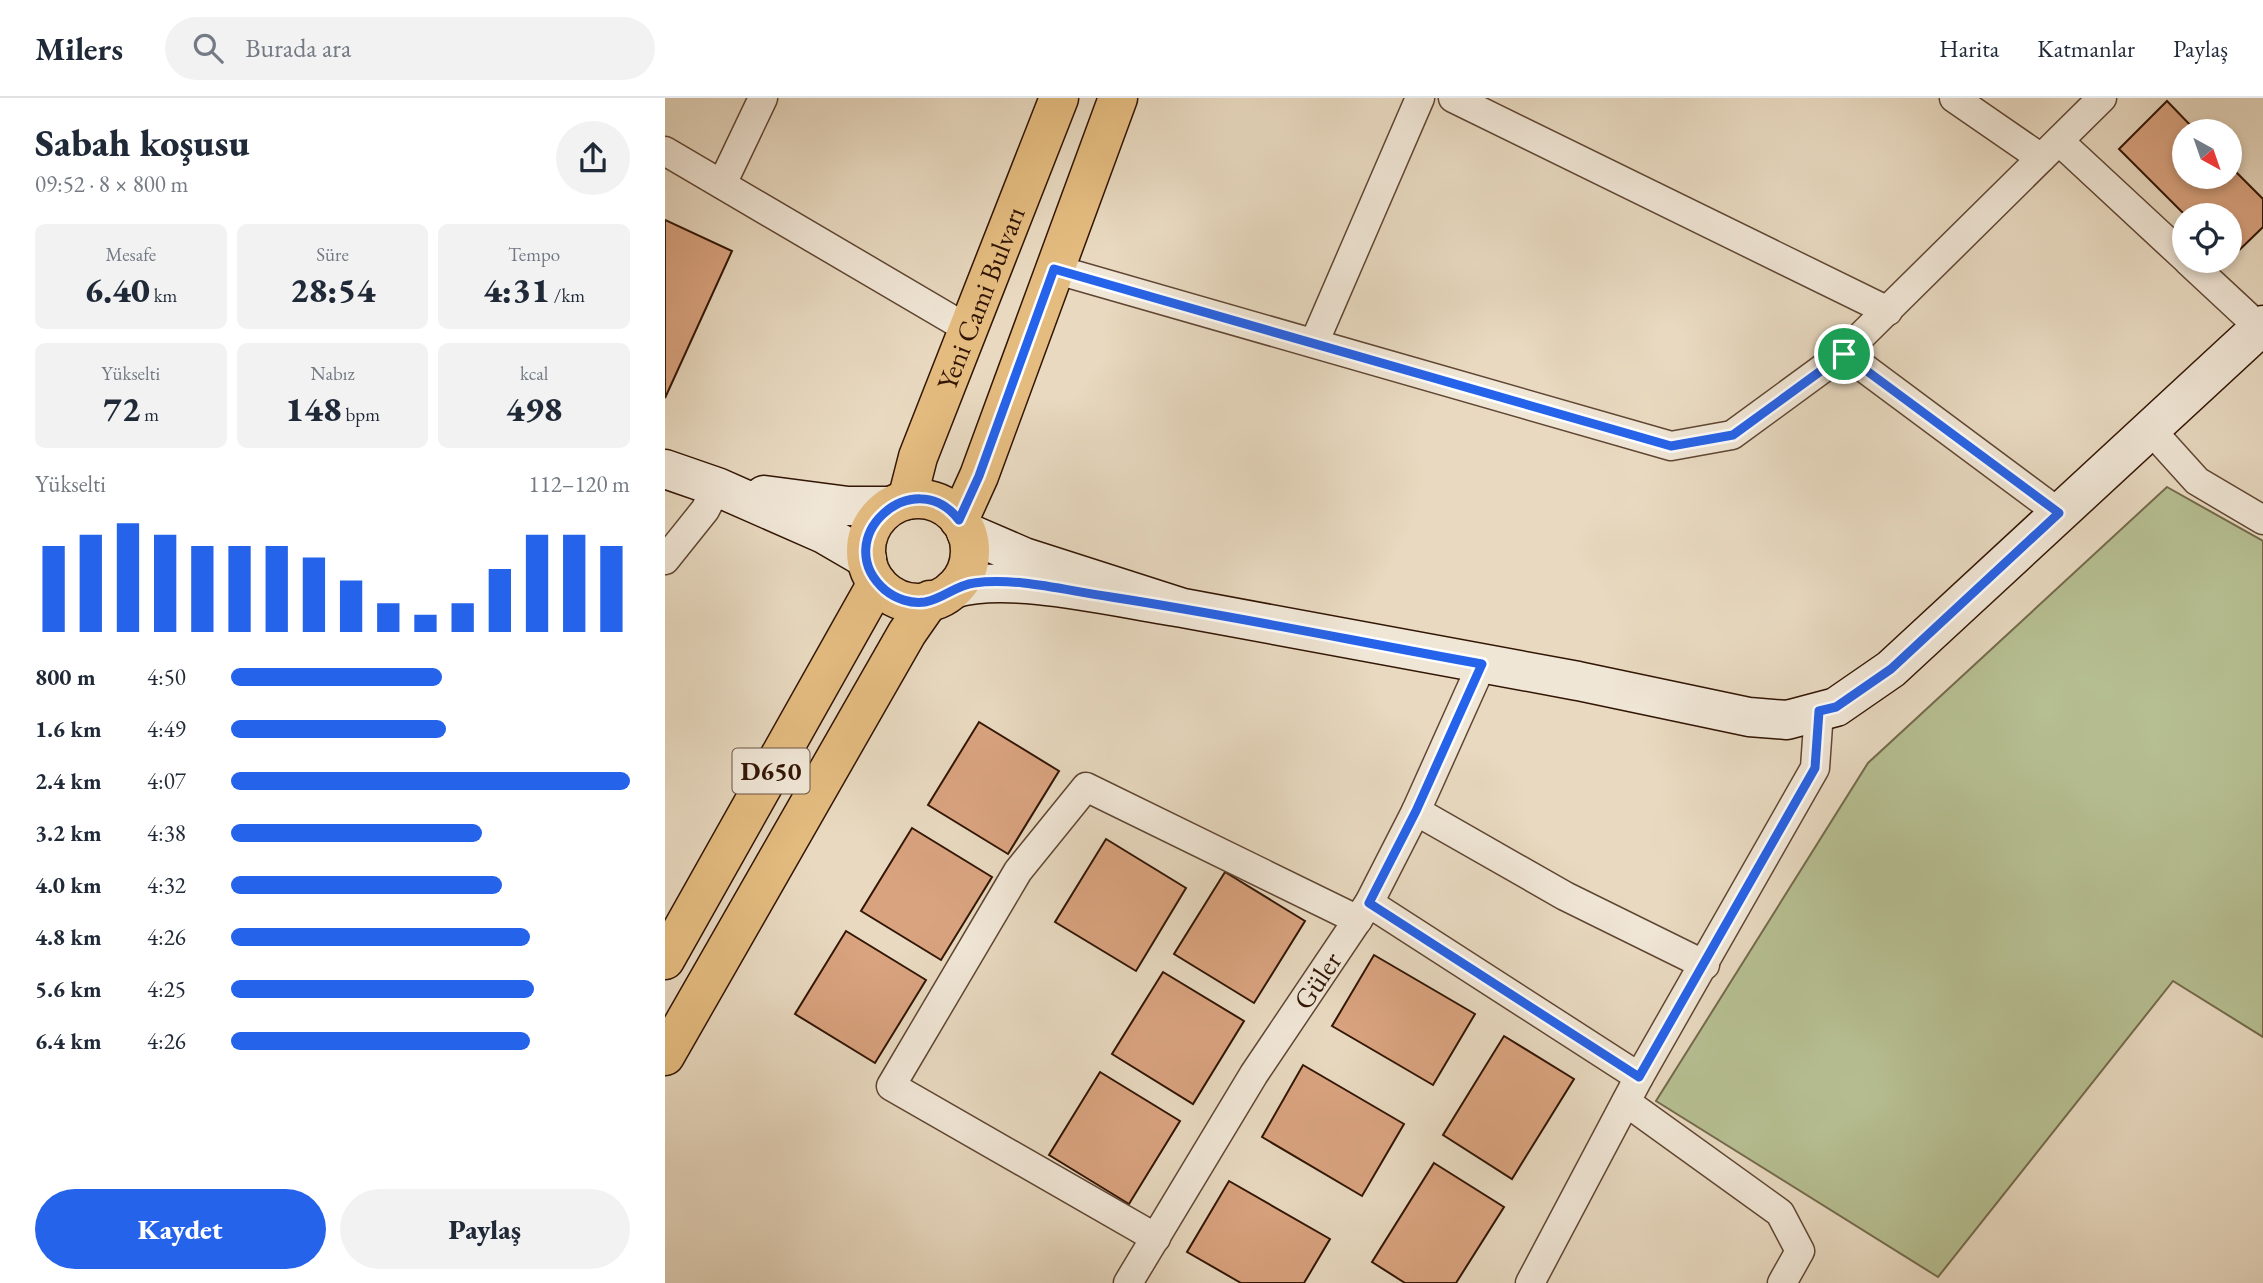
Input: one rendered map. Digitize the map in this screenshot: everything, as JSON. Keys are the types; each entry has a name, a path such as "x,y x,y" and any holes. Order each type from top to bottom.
{"main road":[{"name":"Yeni Cami Bulvarı","path":"899,503 1059,98"},
{"name":"Yeni Cami Bulvarı","path":"963,526 1118,98"},
{"path":"665,1056 907,632 941,595 963,576 969,560 963,526 942,504 925,499 899,503 878,518 869,533 872,571 891,595 906,601 941,595"},
{"name":"D650","path":"665,960 872,571"}],"street":[{"path":"722,184 763,98"},
{"path":"1314,343 1420,98"},
{"path":"1453,98 1888,311"},
{"path":"1954,98 2050,150 2172,247"},
{"path":"1054,269 1671,446 1733,435 1844,354 2102,98"},
{"path":"665,151 968,329"},
{"path":"941,595 973,583 1014,583 1184,608 1749,717 1787,720 1836,707 1891,669 2262,326 2202,273"},
{"path":"1844,354 2059,513"},
{"path":"2151,429 2197,481 2263,520"},
{"path":"665,469 717,487 824,534 872,571"},
{"path":"717,487 848,506 899,503"},
{"path":"665,560 705,510 717,487"},
{"path":"963,526 1024,556 1184,608"},
{"name":"Güler","path":"1128,1283 1254,1074 1364,911 1416,811 1482,664"},
{"path":"1530,1283 1639,1077 1815,768 1819,711"},
{"path":"1156,1238 891,1086 1019,870 1086,787 1364,911 1639,1077"},
{"path":"1416,811 1565,896 1705,965"},
{"path":"1626,1102 1780,1213 1800,1251 1783,1283"}],"green space":[{"path":"2167,487 2263,541 2263,1037 2173,981 1938,1277 1656,1101 1868,763"}],"building":[{"path":"2167,101 2184,119 2172,119 2172,189 2242,189 2242,178 2263,199 2263,227 2242,247 2242,203 2173,203 2119,149"},
{"path":"665,220 732,251 665,398"},
{"path":"979,722 1059,771 1008,854 928,805"},
{"path":"912,828 992,877 941,960 861,911"},
{"path":"1106,839 1186,888 1136,971 1055,922"},
{"path":"1225,872 1305,921 1254,1003 1174,954"},
{"path":"846,931 926,980 875,1063 795,1014"},
{"path":"1374,955 1475,1014 1433,1085 1332,1026"},
{"path":"1163,972 1244,1021 1193,1104 1112,1054"},
{"path":"1504,1036 1574,1079 1512,1179 1443,1135"},
{"path":"1303,1065 1404,1124 1362,1196 1262,1137"},
{"path":"1100,1072 1180,1121 1129,1204 1049,1155"},
{"path":"1434,1163 1504,1207 1456,1283 1405,1283 1372,1262"},
{"path":"1229,1181 1330,1239 1304,1283 1241,1283 1187,1252"}],"route":[{"path":"1054,269 1671,446 1733,435 1844,354 2059,513 1891,669 1836,707 1819,711 1815,768 1639,1077 1369,903 1416,811 1482,664 1184,608 1014,583 973,583 953,589 939,598 923,602 906,601 891,595 877,583 869,568 866,551 869,533 878,518 891,506 907,500 925,499 942,504 959,520 979,476 1054,269"}]}
